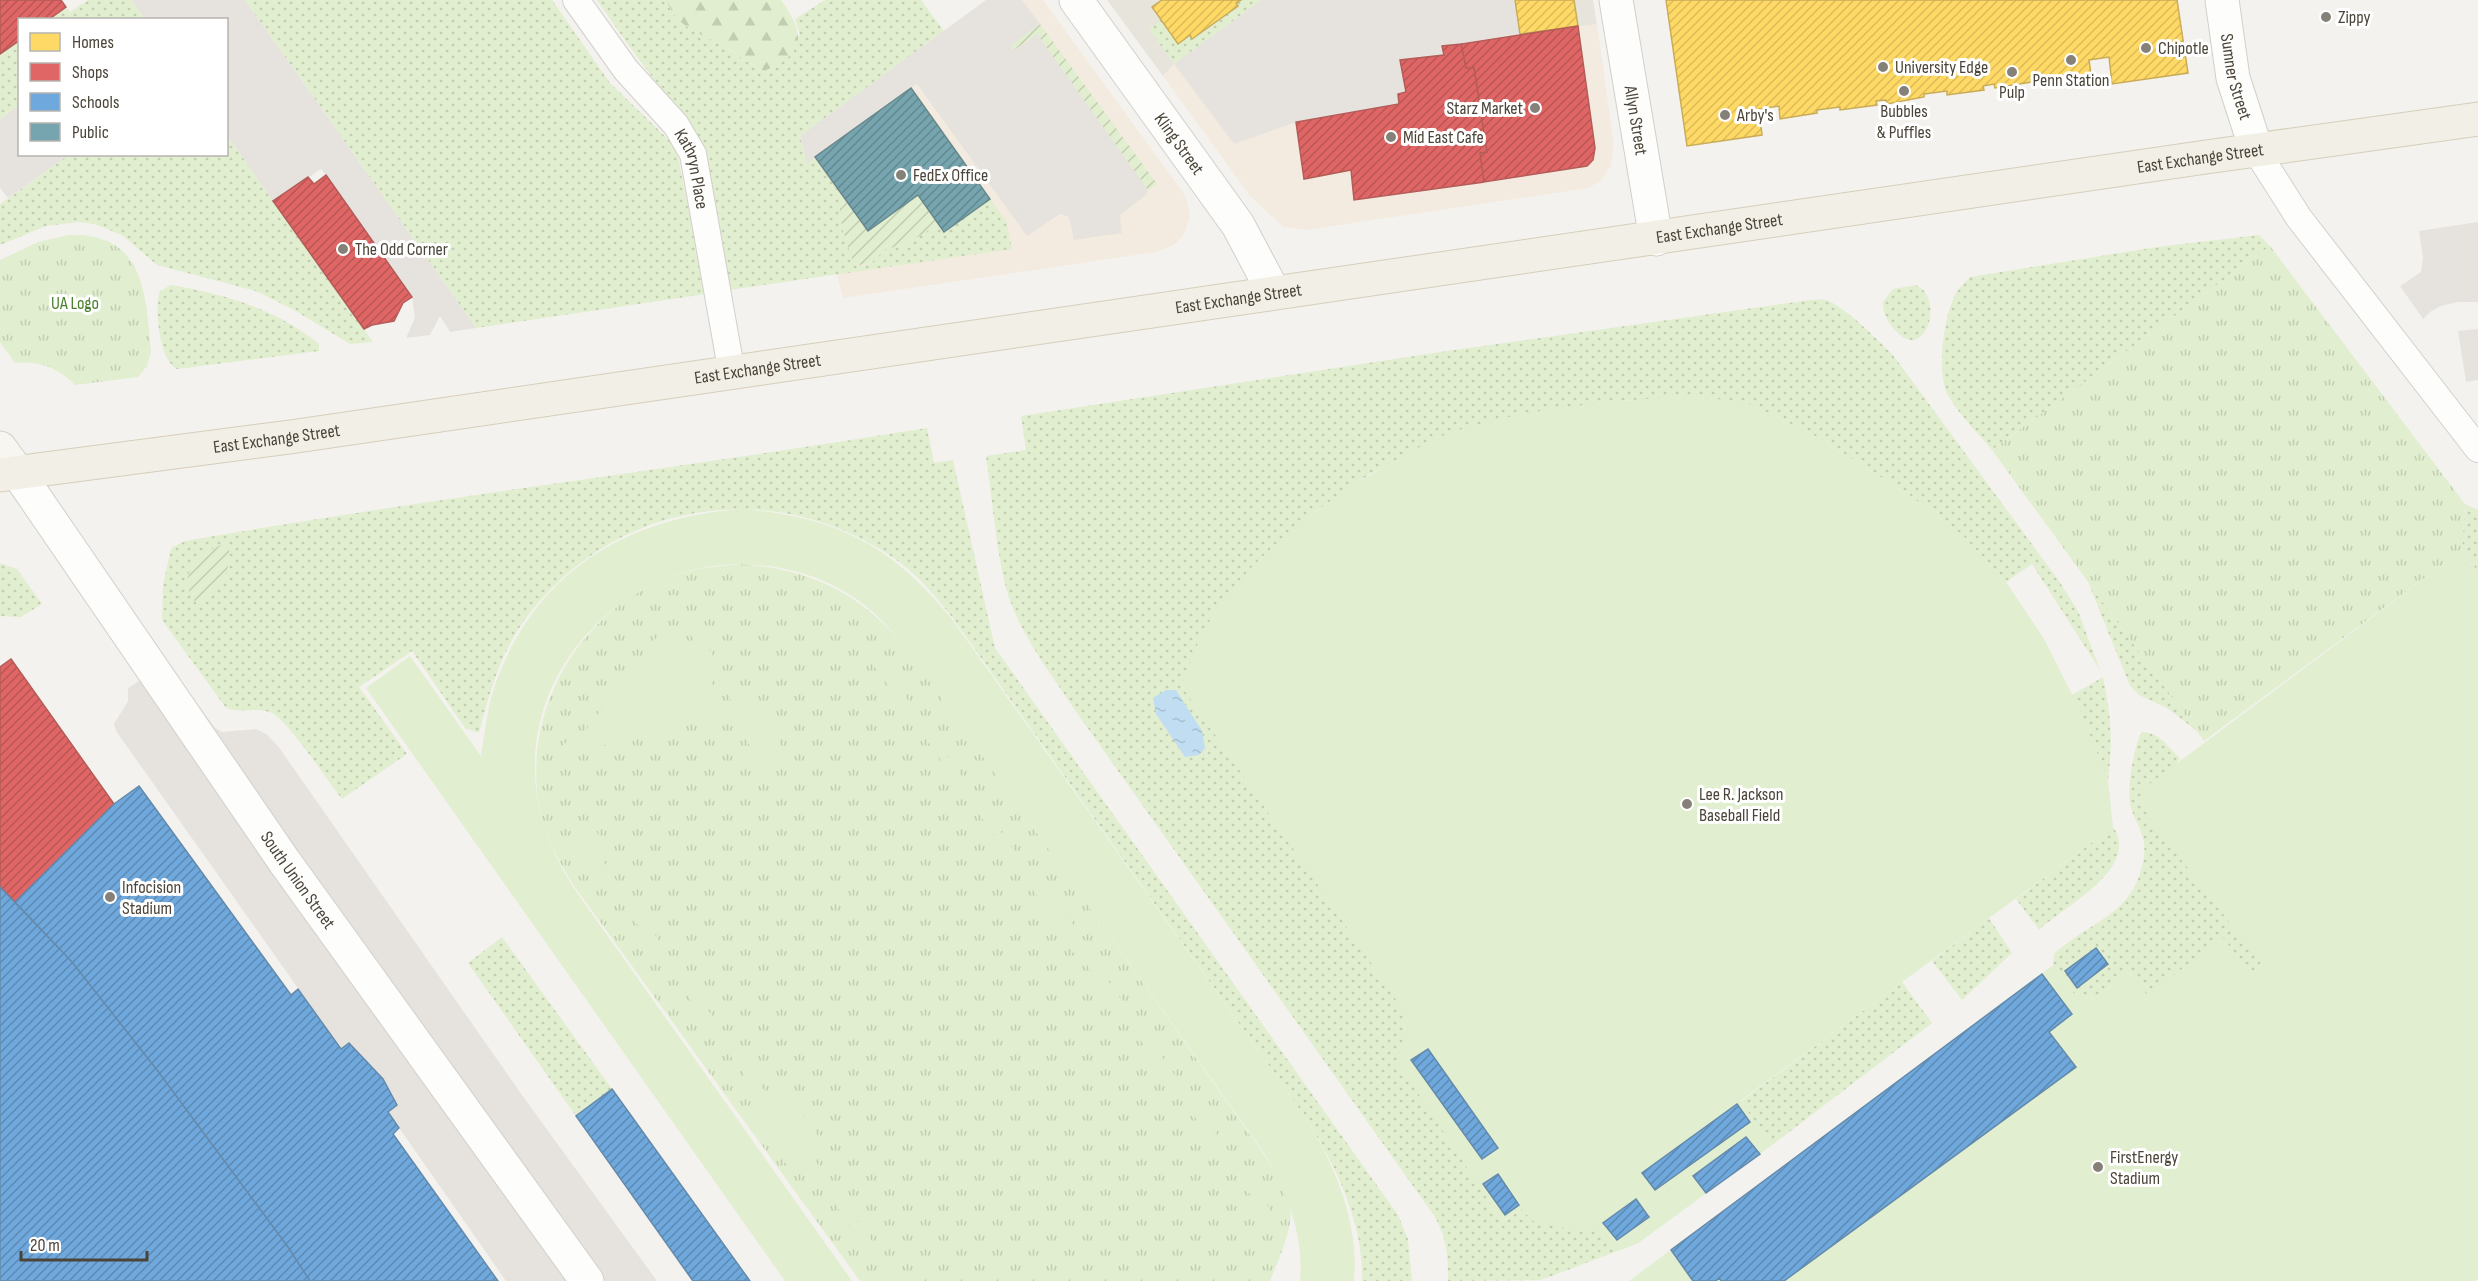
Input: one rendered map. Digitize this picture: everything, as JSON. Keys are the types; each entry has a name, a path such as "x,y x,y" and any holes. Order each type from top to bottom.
{"main road":[{"name":"East Exchange Street","path":"6,466 184,452 1656,239 2195,158 2258,152 2478,119"}],"street":[{"name":"Kling Street","path":"1076,0 1226,207 1251,246 1274,293"},
{"name":"Allyn Street","path":"1616,0 1656,239"},
{"name":"Sumner Street","path":"2222,0 2234,78 2258,152"},
{"name":"South Union Street","path":"6,466 284,861 587,1281"}],"lane":[{"name":"Kathryn Place","path":"576,0 626,70 676,125 693,154 732,374"},
{"path":"2258,152 2299,218 2478,449"}],"shaded area":[{"path":"131,0 245,0 476,328 450,332 440,316 430,335 406,338 415,318 412,297 321,169 273,201 228,136 228,18 144,18"},
{"path":"986,0 1043,0 1182,191 1187,200 1190,217 1184,234 1174,245 1157,252 843,298 800,136"},
{"path":"986,0 1022,0 1040,24 1013,44 1011,49 1015,50 1037,34 1148,190 1146,195 1120,215 1122,233 1074,240 1069,217 1060,214 1027,236 917,84 807,163 800,136"},
{"path":"1107,0 1262,0 1174,64 1163,76"},
{"path":"1262,0 1515,0 1520,34 1597,24 1614,145 1611,166 1602,179 1589,188 1306,230 1283,227 1250,196 1163,76 1174,64"},
{"path":"1262,0 1515,0 1520,34 1443,46 1444,55 1401,60 1406,92 1398,94 1399,104 1296,122 1234,144 1174,64"},
{"path":"1515,0 1593,0 1597,24 1520,34"},
{"path":"18,106 18,156 68,156 8,198 0,188 0,119"},
{"path":"2478,222 2478,302 2458,302 2441,306 2423,319 2400,286 2421,272 2423,258 2419,231"},
{"path":"2478,329 2478,380 2466,382 2458,331"},
{"path":"167,663 215,728 222,732 256,729 266,734 278,746 522,1095 657,1281 506,1281 388,1112 397,1105 383,1079 349,1044 341,1049 116,731 114,724 128,701 128,688"}],"green space":[{"path":"88,0 131,0 144,18 51,18 66,7 70,12"},
{"path":"245,0 552,0 610,83 672,143 677,152 706,294 476,328"},
{"path":"597,0 667,0 671,10 683,24 764,71 800,35 795,19 825,0 921,0 944,31 800,136 807,163 815,157 841,194 841,223 851,249 862,266 870,264 885,249 906,244 939,224 945,232 990,199 1006,221 1012,249 729,290 701,145 697,135 686,117 652,77"},
{"path":"667,0 781,0 795,23 798,42 788,58 764,71 683,24 671,10"},
{"path":"1241,0 1262,0 1174,64 1149,29 1161,20 1179,43 1190,35 1192,38"},
{"path":"1040,24 1157,184 1148,190 1037,35 1012,51 1010,47 1013,44"},
{"path":"18,41 18,106 0,119 0,54"},
{"path":"228,136 373,342 350,344 294,310 256,291 157,265 122,235 94,224 78,222 46,226 0,245 0,204 68,156 228,156"},
{"path":"841,194 868,231 918,195 939,224 906,244 886,249 870,264 857,265 851,257 842,225"},
{"name":"UA Logo","path":"69,235 94,237 113,244 127,256 137,271 147,309 151,352 147,366 138,377 75,385 48,366 15,363 0,342 0,260 38,242"},
{"path":"2259,235 2270,246 1992,450 1963,417 1948,395 1942,373 1945,331 1955,295 1970,277 2157,247"},
{"path":"2270,246 2465,504 2462,550 2204,741 1992,450"},
{"path":"171,285 211,293 267,312 319,344 319,351 177,369 171,364 162,345 158,321 160,291"},
{"path":"1916,285 1925,292 1930,302 1930,314 1928,326 1923,335 1915,340 1906,339 1895,330 1888,320 1883,302 1893,289"},
{"path":"1811,300 1826,300 1842,309 1893,355 2059,581 2078,611 2100,670 2032,564 2006,582 1964,537 1908,494 1810,433 1744,402 1627,400 1526,414 1439,437 1370,474 1315,512 1272,549 1206,627 1182,686 1408,1016 1404,1028 1503,1221 1522,1209 1595,1224 1615,1252 1541,1280 1448,1281 1446,1248 1435,1217 1077,713 1025,633 1016,616 1004,580 986,456 1026,450 1021,416 1447,351"},
{"name":"Lee R. Jackson Baseball Field","path":"1690,396 1744,402 1810,433 1908,494 1964,537 2006,582 2044,639 2082,714 2108,781 2113,827 1740,1101 1772,1145 1637,1244 1615,1252 1595,1225 1584,1232 1532,1221 1522,1209 1502,1221 1398,1063 1407,1016 1182,686 1206,627 1222,602 1243,577 1293,530 1349,488 1377,471 1439,437 1499,419 1563,407"},
{"path":"927,428 934,463 953,460 995,648 1398,1215 1408,1239 1412,1281 1362,1281 1358,1239 1347,1198 1329,1158 1308,1121 952,617 926,586 903,565 849,533 800,516 751,510 701,512 653,524 608,545 566,575 520,626 498,670 479,733 465,728 412,651 359,687 407,754 342,799 279,718 266,711 226,708 162,620 163,585 171,548 185,541 277,525"},
{"path":"2465,504 2478,510 2478,572 2462,550"},
{"path":"743,509 777,513 807,520 835,528 860,540 907,571 951,618 1308,1121 1328,1158 1343,1197 1353,1238 1354,1281 1300,1281 1299,1247 1292,1214 1287,1198 1264,1153 892,631 851,596 813,577 786,569 758,565 715,566 674,575 637,593 603,618 575,649 553,685 540,724 535,767 536,783 545,829 557,858 573,887 852,1281 785,1281 366,688 410,656 481,756 492,694 513,645 535,611 561,581 591,557 624,538 661,524 701,514"},
{"path":"228,543 229,562 224,579 214,594 200,607 188,587 188,577 198,560 206,553"},
{"path":"2462,550 2478,572 2478,1279 2475,1281 1629,1281 2053,965 2074,994 2096,998 2129,972 2147,995 2223,938 2250,973 2262,965 2147,815 2142,799 2144,788"},
{"path":"0,563 17,569 42,604 21,617 0,616"},
{"path":"743,564 792,572 834,588 872,613 907,649 1275,1173 1286,1193 1291,1216 1284,1245 1270,1281 860,1281 574,886 551,844 538,798 537,762 541,726 552,692 569,660 590,632 616,608 646,588 688,572"},
{"path":"2088,582 2197,731 2167,708 2139,695 2130,686"},
{"path":"675,594 743,704 758,710 788,756 765,770 738,727 736,708 667,597"},
{"path":"666,625 687,646 702,666 714,687 725,715 584,750 585,752 570,763 559,748 574,736 578,740"},
{"path":"864,638 1047,897 1052,895 1087,944 1084,947 1270,1209 1264,1214 1077,951 1073,953 1037,903 1040,900 857,642"},
{"path":"2103,677 2110,729 2108,781 2072,695"},
{"path":"2142,732 2159,738 2180,758 2147,815 2263,964 2250,974 2223,938 2147,996 2129,972 2096,998 2074,994 2053,965 2054,954 2119,906 2131,892 2141,869 2144,845 2129,796 2134,756"},
{"path":"593,826 608,849 603,852 603,861 767,1094 781,1084 828,1150 814,1159 900,1281 889,1281 807,1164 793,1174 747,1110 762,1100 596,866 587,861 584,863 569,841"},
{"path":"2113,827 2119,842 2117,857 2109,871 2081,898 2039,930 2016,899"},
{"path":"1989,918 2012,953 1962,1000 1932,961"},
{"path":"502,937 612,1089 576,1116 468,963"},
{"path":"1902,982 1932,1023 1772,1145 1740,1102"}],"water":[{"path":"1166,690 1176,690 1202,731 1205,748 1199,755 1185,757 1156,714 1153,698"}],"building: Homes":[{"path":"1162,0 1241,0 1236,3 1238,6 1192,39 1190,35 1178,44 1152,7"},
{"path":"1515,0 1574,0 1578,26 1520,34"},
{"name":"University Edge","path":"1666,0 2177,0 2188,73 2112,84 2109,57 2089,60 2091,74 2054,79 2053,76 2031,79 2031,82 1995,88 1994,84 1983,86 1984,90 1947,95 1947,91 1924,94 1924,97 1887,104 1886,100 1876,101 1877,105 1840,110 1840,107 1817,110 1817,113 1780,119 1779,106 1759,109 1762,135 1687,146"}],"building: Shops":[{"path":"0,0 61,0 66,7 51,18 18,18 18,41 0,54"},
{"name":"Starz Market","path":"1578,26 1595,148 1593,160 1587,166 1484,182 1480,153 1487,152 1474,68 1466,68 1461,44"},
{"name":"Mid East Cafe","path":"1461,44 1466,68 1474,68 1487,152 1480,153 1484,182 1354,200 1351,170 1304,179 1296,122 1399,104 1398,94 1406,92 1400,60 1444,55 1442,46"},
{"name":"The Odd Corner","path":"326,175 412,297 403,303 394,321 372,325 364,329 273,201 308,177 314,184"},
{"path":"11,659 114,804 15,902 0,887 0,667"}],"building: Schools":[{"path":"139,786 291,995 298,989 341,1049 349,1043 383,1079 397,1105 388,1112 399,1128 393,1134 498,1281 310,1281 288,1247 157,1070 72,962 15,902 114,804"},
{"path":"0,887 72,962 157,1070 288,1247 310,1281 0,1281"},
{"path":"2096,948 2108,964 2077,988 2065,971"},
{"path":"2042,974 2072,1014 2049,1032 2076,1067 1784,1281 1721,1281 1719,1278 1716,1281 1693,1281 1671,1250"},
{"path":"1428,1049 1498,1148 1482,1159 1411,1060"},
{"path":"612,1089 750,1281 693,1281 576,1116"},
{"path":"1737,1104 1750,1122 1655,1190 1642,1173"},
{"path":"1746,1137 1760,1154 1706,1193 1693,1176"},
{"path":"1498,1174 1519,1205 1505,1215 1483,1184"},
{"path":"1636,1199 1649,1217 1617,1240 1603,1223"}],"building: Public":[{"name":"FedEx Office","path":"911,88 990,199 944,232 918,195 868,231 815,157"}],"place":[{"name":"Zippy","path":"2326,17"},
{"name":"Chipotle","path":"2146,48"},
{"name":"Penn Station","path":"2071,60"},
{"name":"University Edge","path":"1883,67"},
{"name":"Pulp","path":"2012,72"},
{"name":"Bubbles & Puffles","path":"1904,91"},
{"name":"Starz Market","path":"1535,108"},
{"name":"Arby's","path":"1725,115"},
{"name":"Mid East Cafe","path":"1391,137"},
{"name":"FedEx Office","path":"901,175"},
{"name":"The Odd Corner","path":"343,249"},
{"name":"Lee R. Jackson Baseball Field","path":"1687,804"},
{"name":"Infocision Stadium","path":"110,897"},
{"name":"FirstEnergy Stadium","path":"2098,1167"}]}
